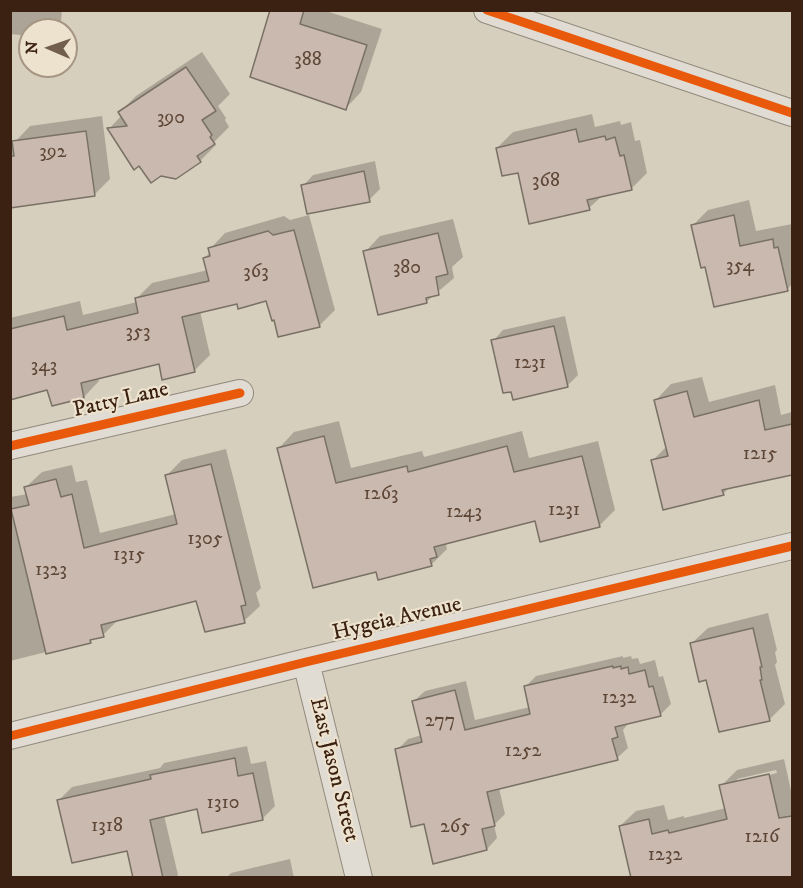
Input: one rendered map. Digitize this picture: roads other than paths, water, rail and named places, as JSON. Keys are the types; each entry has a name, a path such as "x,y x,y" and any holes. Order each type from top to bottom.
{"street":[{"path":"487,10 792,113"},
{"name":"Patty Lane","path":"10,446 240,393"},
{"name":"Hygeia Avenue","path":"10,736 306,662 792,546"},
{"name":"East Jason Street","path":"306,662 359,878"}]}
